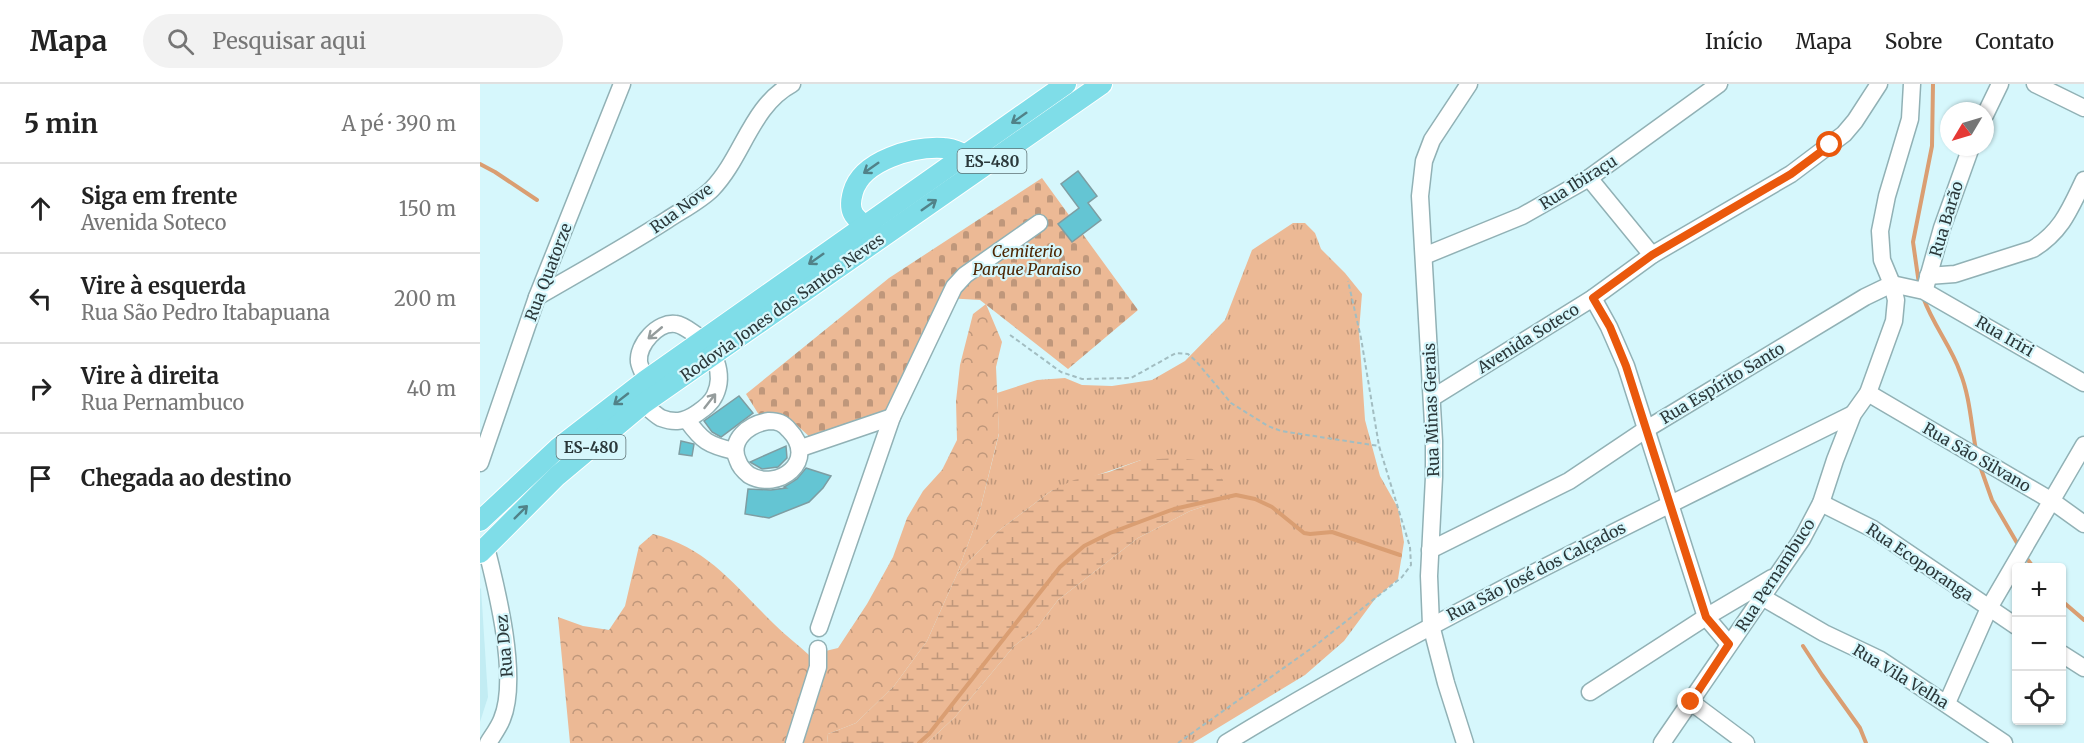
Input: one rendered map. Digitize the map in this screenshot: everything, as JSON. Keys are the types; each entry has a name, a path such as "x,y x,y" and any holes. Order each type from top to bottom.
{"main road":[{"name":"Rodovia Jones dos Santos Neves","path":"480,521 558,448 646,380 1066,84"},
{"name":"Rodovia Jones dos Santos Neves","path":"483,550 557,476 643,404 1102,84"},
{"path":"881,238 864,226 851,208 851,195 855,184 870,167 903,154 930,148 946,148 966,155"}],"street":[{"name":"Rua Quatorze","path":"480,462 537,297 622,84"},
{"name":"Rua Nove","path":"537,297 645,234 709,192 726,170 754,121 774,96 792,84"},
{"name":"Rua Minas Gerais","path":"1465,743 1431,625 1430,550 1434,477 1432,398 1420,196 1424,160 1432,140 1468,84"},
{"name":"Rua Ibiraçu","path":"1424,256 1522,216 1589,178 1719,84"},
{"name":"Avenida Soteco","path":"1432,398 1593,298 1652,255 1791,174 1830,145 1855,121 1880,84"},
{"name":"Rua Pernambuco","path":"1662,743 1802,539 1821,503 1853,414 1868,393 1894,321 1896,300 1882,260 1880,231 1887,196 1910,119 1912,84"},
{"path":"1992,102 2000,84"},
{"path":"2035,84 2084,108"},
{"name":"Rua Barão","path":"1926,284 1942,228 1968,156"},
{"path":"1589,178 1652,255"},
{"path":"1892,284 1926,284 2033,249 2060,228 2084,180"},
{"path":"819,628 892,417 954,287 965,275 1039,223"},
{"name":"Rua Espírito Santo","path":"1430,550 1569,481 1645,430 1865,297 1892,284"},
{"name":"Rua Iriri","path":"1926,284 2084,382"},
{"path":"1593,298 1618,347 1706,617 1729,644"},
{"path":"643,404 659,417 674,421 687,420 703,409 715,397 718,384 714,355 702,339 678,324 670,323 657,330 643,345 640,352 639,362 646,380"},
{"name":"Rua São Silvano","path":"1868,393 2052,501 2084,524"},
{"name":"Rua São José dos Calçados","path":"1226,743 1349,670 1431,625 1620,528 1853,414"},
{"path":"801,448 892,417"},
{"path":"687,420 707,443 734,451"},
{"path":"769,421 782,423 795,436 801,448 799,459 790,472 771,479 756,478 744,471 734,451 735,444 744,432 761,422 769,421"},
{"path":"1947,703 1989,608 2084,445"},
{"name":"Rua Ecoporanga","path":"1821,503 1873,529 2012,623"},
{"name":"Rua Dez","path":"483,550 499,597 507,663 505,709 502,720 488,743"},
{"path":"1590,692 1706,617 1776,576"},
{"name":"Rua Vila Velha","path":"1762,597 1824,633 1879,659 2004,743"},
{"path":"794,743 818,667 818,649"},
{"path":"2066,657 2084,668"},
{"path":"1691,702 1746,743"}],"path":[{"path":"1178,743 1316,645 1402,577 1411,565 1410,547 1379,446 1361,338 1348,281"},
{"path":"1010,335 1061,372 1082,379 1131,378 1176,353 1185,353 1196,361 1231,403 1268,426 1281,431 1379,446"}],"shaded area":[{"path":"480,589 488,697 480,722"}],"green space":[{"name":"Cemiterio Parque Paraiso","path":"1042,178 1138,310 1068,369 980,300 946,298 893,410 812,439 789,418 759,415 746,394 889,278"},
{"path":"1293,223 1305,223 1315,233 1321,249 1362,294 1359,331 1365,420 1380,476 1398,508 1404,542 1398,579 1375,599 1344,641 1305,675 1193,743 927,743 955,717 1014,646 1036,629 1058,600 1138,538 1190,511 1205,506 1141,460 1051,491 997,532 957,574 979,514 999,434 997,393 1037,380 1065,378 1082,385 1112,386 1152,380 1185,361 1225,320 1252,250"},
{"path":"986,304 1002,342 996,367 999,433 979,514 957,574 927,641 894,686 856,723 828,734 827,743 570,743 558,617 583,626 609,630 625,606 639,546 653,534 690,549 720,570 778,628 809,655 838,648 867,604 893,557 907,518 923,491 942,470 957,440 956,401 960,365 973,314"},
{"path":"1177,458 1205,461 1223,480 1221,494 1205,506 1190,511 1138,538 1058,600 1036,629 1014,646 955,717 927,743 827,743 828,734 856,723 894,686 927,641 957,574 997,532 1051,491 1074,480 1109,472 1141,460"}],"building":[{"path":"1078,171 1097,196 1088,203 1101,220 1072,242 1058,224 1079,208 1061,184"},
{"path":"739,396 753,413 721,437 712,432 704,421"},
{"path":"681,441 694,444 692,456 679,454"},
{"path":"786,446 787,458 778,467 762,469 750,462"},
{"path":"806,468 831,476 809,502 769,518 745,514 748,489 786,488 784,487 797,479"}],"waterway":[{"path":"1919,284 1913,242 1932,146 1933,84"},
{"path":"480,164 537,200"},
{"path":"1923,297 1952,353 1963,381 1976,450"},
{"path":"1980,466 1992,500 2020,548"},
{"path":"919,743 929,734 1060,567 1084,546 1110,533 1174,509 1236,495 1255,499 1272,507 1304,533 1332,532 1400,555"},
{"path":"2025,556 2030,563"},
{"path":"2066,604 2084,620"},
{"path":"1803,646 1860,728 1866,743"}],"route":[{"path":"1691,702 1729,644 1706,617 1626,366 1610,327 1593,298 1652,255 1791,174 1830,145"}]}
